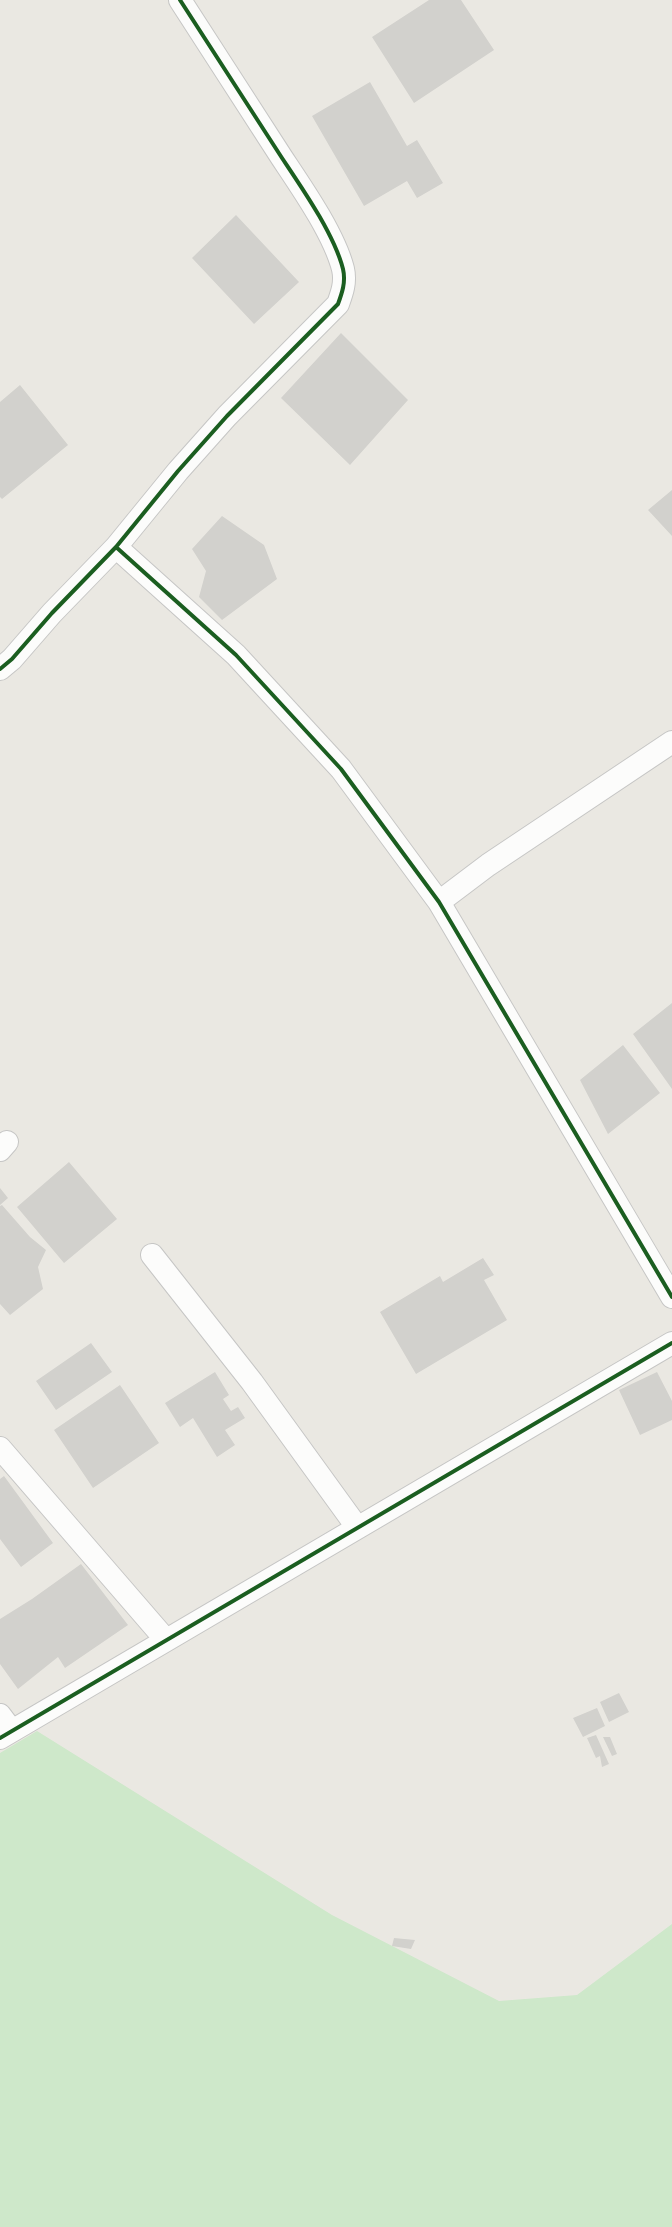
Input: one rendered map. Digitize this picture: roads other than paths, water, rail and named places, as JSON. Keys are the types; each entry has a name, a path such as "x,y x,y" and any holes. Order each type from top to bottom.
{"street":[{"path":"0,669 12,659 52,613 116,547 178,471 227,416 338,304 344,285 342,269 327,232 308,198 180,0"},
{"path":"116,547 236,655 336,763 439,902 672,1297"},
{"path":"439,902 488,866 672,742"},
{"path":"152,1255 252,1382 357,1527"},
{"path":"4,1728 166,1640 672,1343"},
{"path":"0,1448 166,1640"}]}
